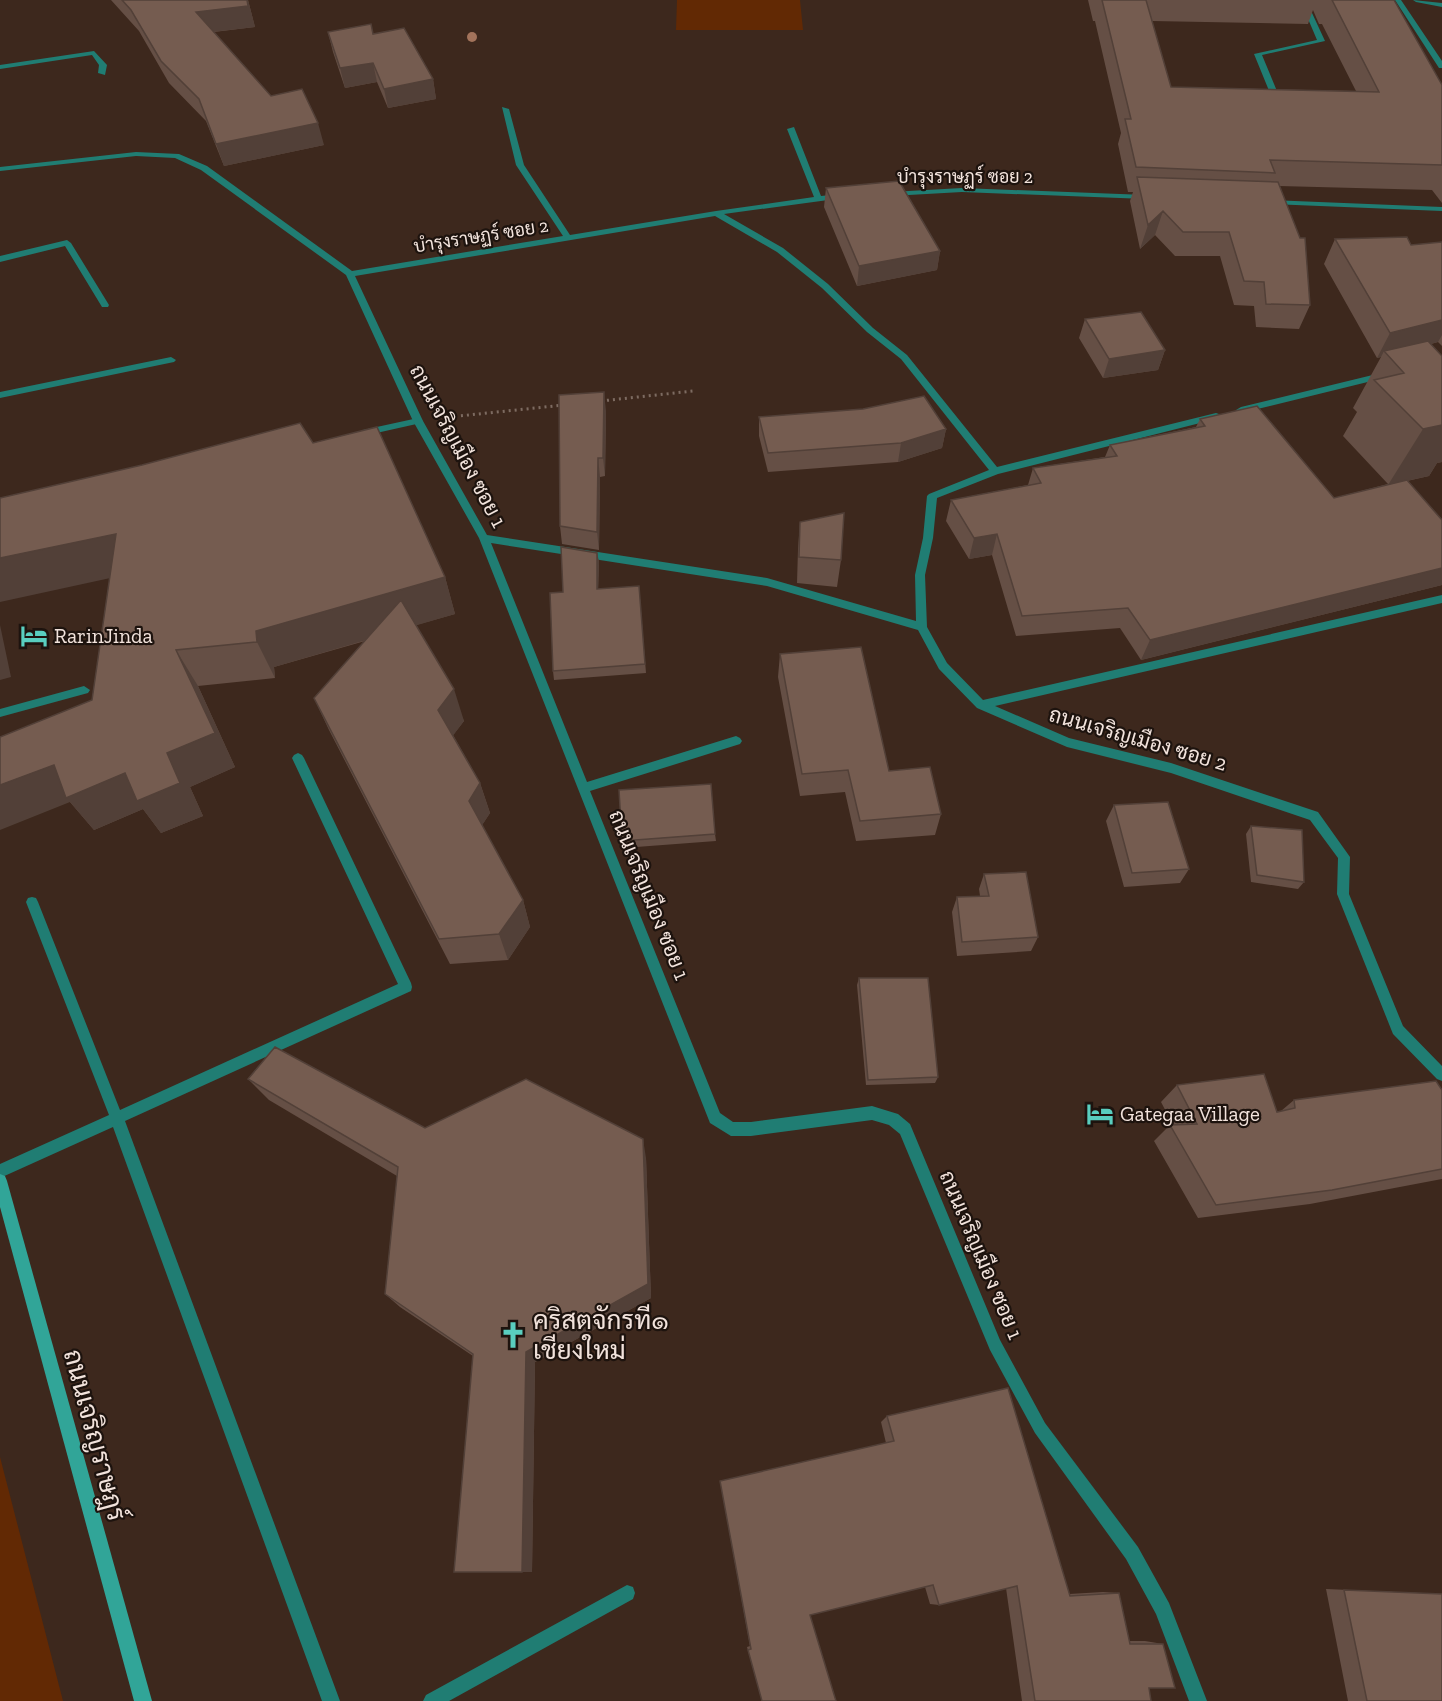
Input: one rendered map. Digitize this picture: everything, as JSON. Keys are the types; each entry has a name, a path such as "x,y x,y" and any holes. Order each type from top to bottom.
{"main road":[{"name":"ถนนเจริญราษฎร์","path":"0,1181 143,1701"}],"street":[{"path":"1275,96 1258,54 1321,41 1303,0"},
{"path":"1398,0 1442,66"},
{"path":"1416,0 1442,5"},
{"path":"0,67 94,53 103,65 102,73"},
{"path":"504,110 520,165 568,238"},
{"path":"791,129 818,198"},
{"name":"ถนนเจริญเมือง ซอย 1","path":"0,169 136,154 176,156 204,168 350,274 417,421 484,538 715,1118 731,1129 751,1129 872,1113 893,1119 905,1129 994,1345 1040,1428 1132,1553 1163,1610 1198,1701"},
{"name":"บำรุงราษฏร์ ซอย 2","path":"885,194 962,190 1161,198"},
{"name":"บำรุงราษฏร์ ซอย 2","path":"350,274 716,213 818,198 851,196"},
{"path":"1266,202 1442,209"},
{"path":"716,213 780,250 825,286 870,330 904,357 995,471"},
{"path":"0,259 67,243 105,304"},
{"path":"0,395 171,360"},
{"path":"1236,411 1396,372"},
{"name":"ถนนเจริญเมือง ซอย 2","path":"1224,414 995,471 932,496 928,538 920,575 922,627 944,666 981,705 1067,742 1171,768 1314,816 1344,856 1343,894 1398,1030 1442,1075"},
{"path":"349,436 417,421"},
{"path":"484,538 767,582 922,627"},
{"path":"981,705 1442,599"},
{"path":"0,713 84,690"},
{"path":"583,788 736,741"},
{"path":"0,1171 406,987 298,758"},
{"path":"32,902 117,1118 331,1701"},
{"path":"432,1701 627,1593"}],"path":[{"path":"590,402 693,391"},
{"path":"417,421 567,404"}],"shaded area":[{"path":"677,0 800,0 803,30 676,30"},
{"path":"0,1457 63,1701 0,1701"}],"building":[{"path":"122,0 247,0 248,6 196,12 271,96 302,89 318,123 216,144 199,99 161,61 131,10"},
{"path":"1102,0 1146,0 1171,87 1379,92 1332,0 1394,0 1442,85 1442,165 1270,160 1275,173 1136,167 1125,119 1131,119"},
{"path":"371,24 373,34 404,28 433,79 384,89 373,63 340,68 328,32"},
{"path":"1137,177 1278,182 1300,238 1305,238 1310,305 1266,304 1264,282 1244,281 1229,232 1183,232 1163,211 1148,225"},
{"path":"899,181 940,251 859,266 826,188"},
{"path":"1407,237 1411,245 1442,242 1442,320 1390,333 1335,239"},
{"path":"1141,312 1165,350 1109,359 1085,319"},
{"path":"1428,341 1442,356 1442,425 1423,429 1374,380 1404,373 1384,351"},
{"path":"604,392 603,458 598,458 597,532 560,526 559,395"},
{"path":"924,396 946,429 901,443 768,453 759,417 863,409"},
{"path":"1257,406 1334,498 1407,480 1442,520 1442,568 1150,640 1128,608 1022,616 997,534 974,538 951,500 1041,483 1033,468 1117,456 1110,445 1205,426 1200,419"},
{"path":"300,423 313,443 377,427 445,577 256,631 257,642 176,650 215,733 167,753 180,783 137,801 125,773 66,798 54,765 0,785 0,737 92,700 116,534 0,558 0,498 142,465"},
{"path":"844,513 841,560 799,557 800,522"},
{"path":"561,547 597,553 597,589 639,586 645,664 553,671 550,593 563,592"},
{"path":"401,600 454,689 438,710 480,783 469,801 523,900 499,934 439,939 314,698"},
{"path":"861,647 889,771 930,767 941,814 860,821 848,770 802,774 780,654"},
{"path":"711,784 715,834 622,841 619,790"},
{"path":"1168,802 1189,869 1132,873 1114,805"},
{"path":"1251,826 1302,830 1304,882 1257,875"},
{"path":"1026,872 1038,937 962,942 957,897 989,896 984,874"},
{"path":"859,978 928,978 938,1077 868,1080"},
{"name":"คริสตจักรที๑ เชียงใหม่","path":"275,1047 425,1128 526,1079 643,1139 648,1284 526,1352 522,1572 454,1572 473,1354 385,1294 398,1167 248,1079"},
{"path":"1264,1074 1277,1112 1295,1108 1294,1100 1436,1081 1442,1090 1442,1169 1332,1190 1216,1205 1170,1125 1197,1124 1177,1085"},
{"path":"1008,1388 1070,1596 1119,1593 1130,1644 1163,1644 1175,1688 1149,1688 1151,1701 1035,1701 1017,1586 939,1605 933,1585 810,1615 836,1701 762,1701 748,1650 751,1649 720,1481 894,1441 887,1416"},
{"path":"1344,1590 1442,1594 1442,1701 1367,1701"}],"place":[{"name":"RarinJinda","path":"34,636"},
{"name":"Gategaa Village","path":"1100,1114"},
{"name":"คริสตจักรที๑ เชียงใหม่","path":"513,1335"}]}
